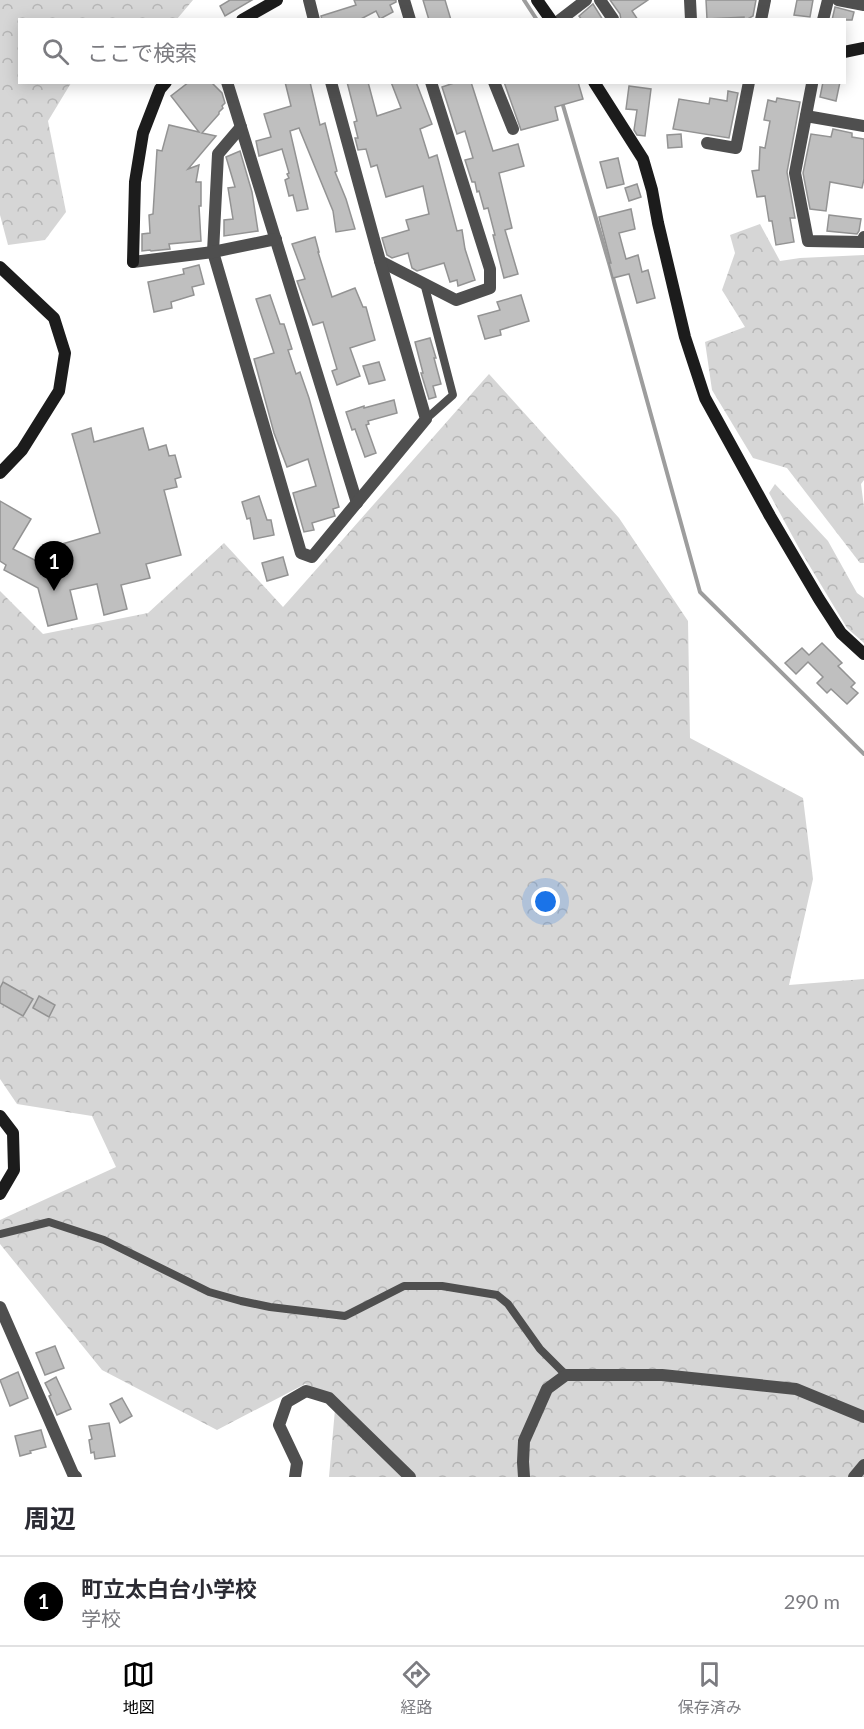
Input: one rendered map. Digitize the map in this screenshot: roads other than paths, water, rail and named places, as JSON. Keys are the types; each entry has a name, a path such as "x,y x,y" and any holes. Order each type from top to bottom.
{"street":[{"path":"246,18 277,0"},
{"path":"309,0 314,18"},
{"path":"404,0 410,18"},
{"path":"537,0 550,18"},
{"path":"563,18 586,0"},
{"path":"600,0 612,18"},
{"path":"690,0 691,18"},
{"path":"761,18 765,0"},
{"path":"824,18 828,0"},
{"path":"838,0 864,5"},
{"path":"846,52 864,48"},
{"path":"164,84 160,89 143,133 135,182 133,262 213,252 276,239"},
{"path":"228,84 357,503"},
{"path":"241,127 218,154 213,252 301,553 312,557 426,419 380,261 333,84"},
{"path":"380,261 456,300 490,288 490,269 431,84"},
{"path":"495,84 513,129"},
{"path":"595,84 643,159 686,337 705,398 819,599 842,633 864,654"},
{"path":"708,143 736,148 748,84"},
{"path":"812,84 795,173 808,241 863,242 864,237"},
{"path":"806,116 864,126"},
{"path":"0,267 54,318 65,353 59,391 22,450 0,473"},
{"path":"0,1116 14,1133 14,1170 0,1194"},
{"path":"0,1307 73,1476"},
{"path":"524,1477 524,1441 547,1389 566,1375 662,1375 796,1389 864,1417"},
{"path":"295,1477 297,1463 279,1425 287,1402 306,1391 329,1398 410,1477"},
{"path":"854,1477 864,1465"}],"lane":[{"path":"423,283 453,395 426,419"},
{"path":"0,1234 49,1222 104,1240 209,1292 270,1307 345,1316 404,1286 442,1286 497,1295 508,1304 540,1349 566,1375"}],"waterway":[{"path":"524,0 536,18"},
{"path":"562,102 700,592 864,754"}],"place":[{"name":"町立太白台小学校","path":"54,591"}]}
